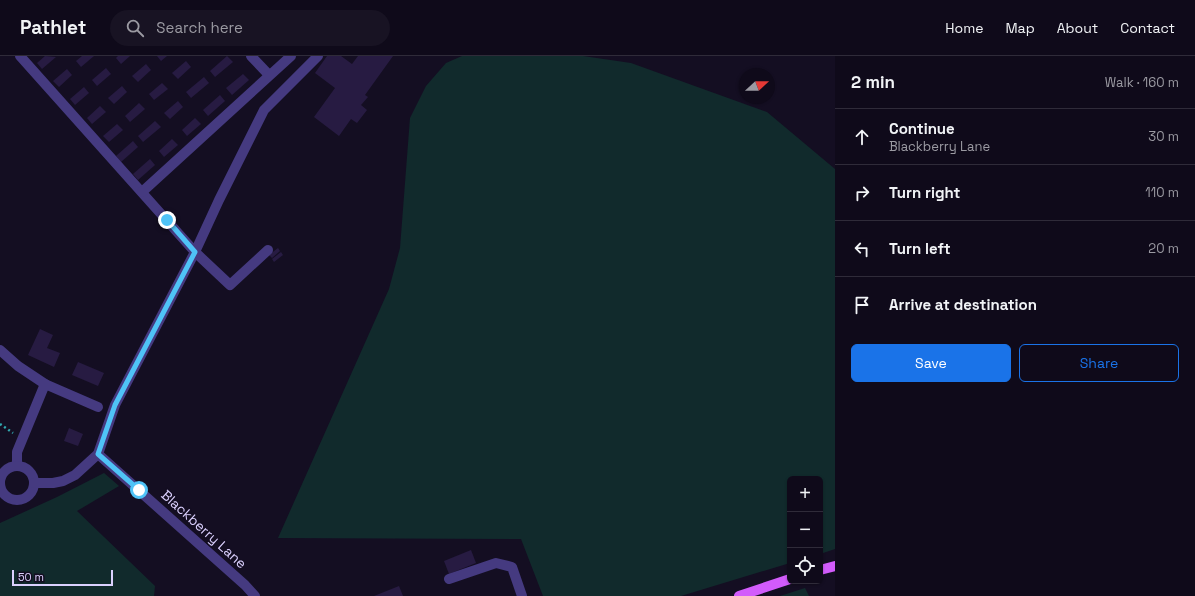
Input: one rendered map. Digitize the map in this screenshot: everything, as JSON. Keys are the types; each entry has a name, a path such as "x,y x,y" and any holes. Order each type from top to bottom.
{"main road":[{"path":"823,569 835,566"},
{"path":"739,596 787,580"}],"street":[{"path":"20,56 195,252 230,285 268,250"},
{"path":"251,56 269,75"},
{"path":"142,192 291,56"},
{"path":"34,483 54,483 63,481 75,475 98,454 115,405 195,252 218,200 264,110 318,56"},
{"path":"0,350 18,366 45,384 98,407"},
{"path":"17,466 17,452 45,384"},
{"name":"Blackberry Lane","path":"98,454 245,585 255,596"},
{"path":"17,466 27,469 31,473 34,483 30,493 22,499 11,499 1,488 1,477 7,469 17,466"},
{"path":"449,579 496,563 512,567 522,596"}],"path":[{"path":"0,424 22,440"}],"green space":[{"path":"462,56 583,56 631,63 739,102 739,104 745,104 767,112 835,169 835,549 823,553 823,476 787,476 787,564 681,596 543,596 521,539 278,538 389,289 400,248 410,118 426,86 446,63"},
{"path":"104,473 119,486 77,511 155,586 154,596 0,596 0,523 57,497"},
{"path":"805,588 809,596 780,596"}],"building":[{"path":"45,56 56,57 42,69 37,63"},
{"path":"82,56 94,56 81,67 76,61"},
{"path":"118,56 130,56 121,64 116,58"},
{"path":"157,56 167,56 161,61"},
{"path":"227,56 233,62 215,77 210,71"},
{"path":"327,56 341,56 352,64 358,56 393,56 365,95 368,97 361,105 367,110 357,123 351,119 339,136 314,117 335,88 315,73"},
{"path":"186,61 191,67 178,79 172,73"},
{"path":"146,64 151,70 138,82 132,76"},
{"path":"106,68 111,74 97,86 92,80"},
{"path":"67,69 72,75 59,87 53,81"},
{"path":"243,74 249,80 232,95 226,88"},
{"path":"204,77 209,83 191,98 186,92"},
{"path":"162,83 168,89 154,100 149,94"},
{"path":"122,86 127,92 114,104 108,98"},
{"path":"84,87 89,93 75,105 70,99"},
{"path":"220,95 225,101 208,116 203,110"},
{"path":"178,101 183,107 170,119 164,113"},
{"path":"139,103 145,109 130,122 125,116"},
{"path":"100,106 106,112 92,124 87,118"},
{"path":"195,118 201,124 187,136 182,130"},
{"path":"155,121 161,127 143,142 138,136"},
{"path":"117,124 123,130 109,142 103,136"},
{"path":"172,139 178,145 164,157 159,151"},
{"path":"133,141 138,147 121,162 116,156"},
{"path":"150,159 155,165 138,180 133,174"},
{"path":"278,248 280,251 272,258 269,255"},
{"path":"281,252 283,255 274,262 272,259"},
{"path":"40,329 53,335 47,348 60,353 54,367 28,355"},
{"path":"78,362 104,373 98,386 72,375"},
{"path":"69,428 83,434 78,446 64,441"},
{"path":"471,550 476,563 449,574 444,561"},
{"path":"399,586 403,596 374,596"}],"route":[{"path":"139,490 98,454 115,405 195,252 167,220"}]}
